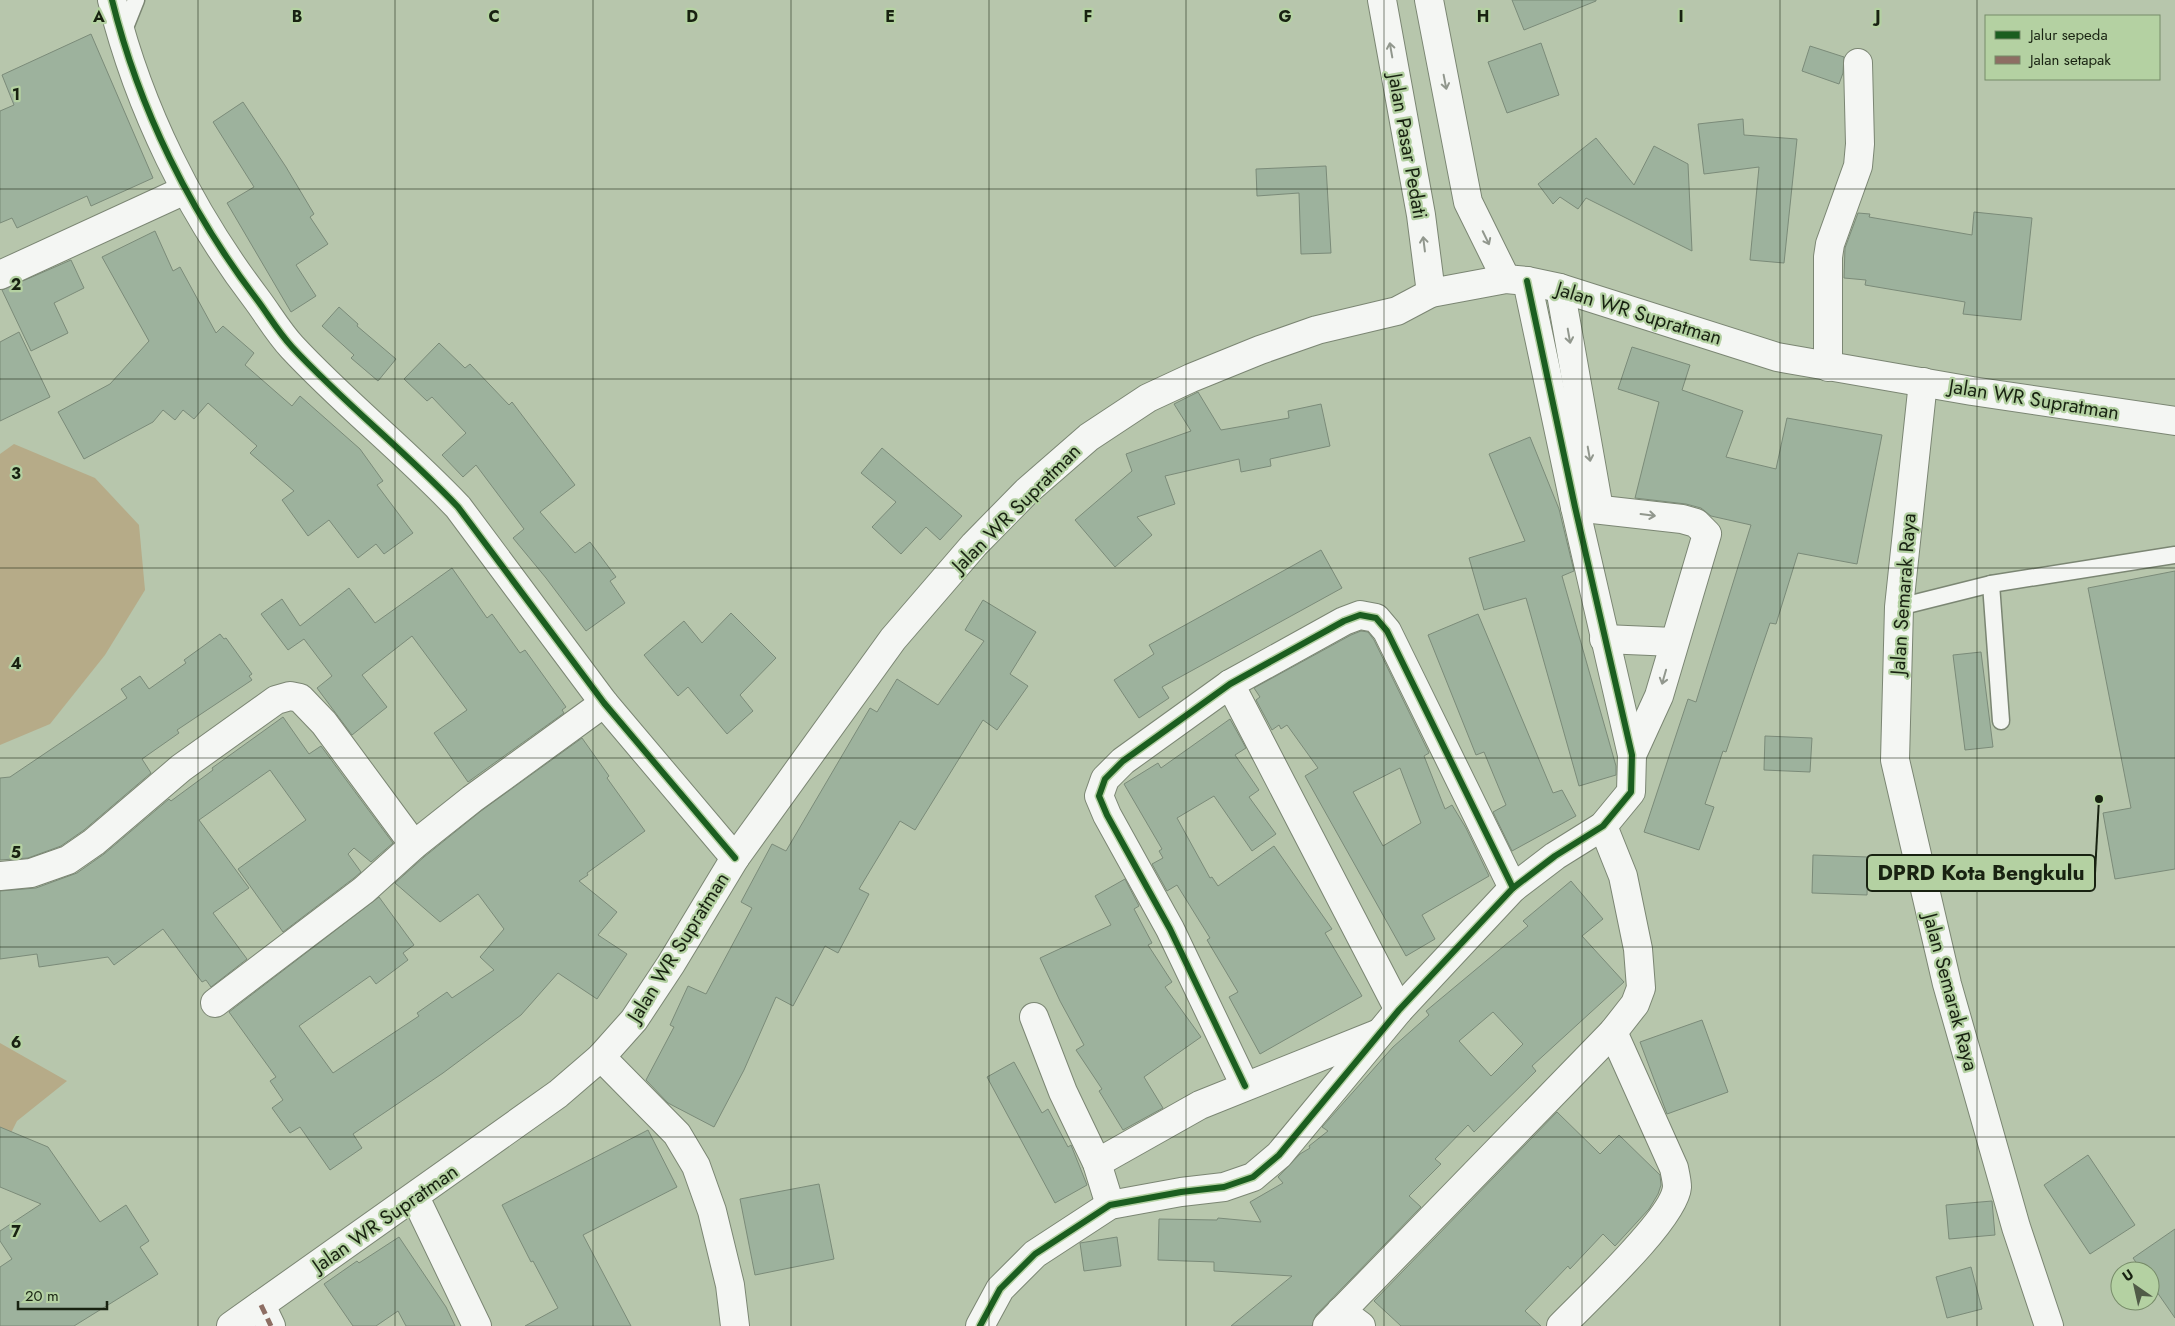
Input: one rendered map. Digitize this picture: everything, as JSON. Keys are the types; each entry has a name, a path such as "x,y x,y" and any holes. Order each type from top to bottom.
{"main road":[{"path":"112,0 121,37 149,113 185,190 237,274 291,346 458,507 604,703 735,858"},
{"name":"Jalan Pasar Pedati","path":"1382,0 1421,215 1430,293"},
{"path":"1429,0 1468,202 1516,280 1587,508"},
{"path":"1828,367 1828,257 1830,244 1858,166 1860,144 1858,63"},
{"path":"0,274 185,190"},
{"name":"Jalan WR Supratman","path":"231,1326 266,1316 415,1197 558,1094 601,1057 634,1020 671,964 735,858 893,639 981,539 1027,491 1088,437 1148,398 1260,350 1317,330 1397,311 1430,293 1516,280 1560,288 1777,357 1828,367 2175,421"},
{"path":"980,1326 1000,1289 1035,1254 1110,1205 1181,1192 1224,1187 1253,1177 1279,1155 1399,1010 1513,888 1555,856 1603,826 1631,792 1632,755 1604,640 1560,288"},
{"name":"Jalan Semarak Raya","path":"1923,382 1898,607 1895,760 1948,984 2016,1227 2049,1326"},
{"path":"1587,508 1682,518 1696,523 1708,534 1659,696 1632,755"},
{"path":"1245,1086 1170,929 1107,815 1099,796 1104,779 1123,761 1230,684 1344,621 1360,615 1376,618 1387,631 1513,888"},
{"path":"1604,640 1674,642"},
{"path":"1230,684 1399,1010"},
{"path":"0,876 31,873 68,860 94,842 181,768 276,700 290,696 300,698 324,723 414,845"},
{"path":"214,1003 364,890 414,845 472,799 604,703"},
{"path":"1343,1321 1613,1032 1635,1004 1641,988 1638,949 1623,876 1603,826"},
{"path":"1034,1018 1063,1092 1097,1163 1110,1205"},
{"path":"1561,1326 1624,1262 1655,1226 1673,1201 1677,1187 1674,1168 1613,1032"},
{"path":"1097,1163 1200,1105 1379,1033"},
{"path":"601,1057 677,1134 696,1166 712,1210 730,1285 735,1326"},
{"path":"415,1197 477,1326"}],"lane":[{"path":"121,37 136,0"},
{"path":"1898,607 1991,584 2175,555"},
{"path":"1991,584 2001,721"}],"shaded area":[{"path":"14,444 95,478 139,525 145,590 105,655 50,724 0,745 0,454"},
{"path":"0,1043 67,1081 17,1121 0,1155"}],"building":[{"path":"1512,0 1596,0 1596,1 1524,30"},
{"path":"91,34 153,178 91,206 87,196 17,228 12,218 0,223 0,111 14,105 2,75"},
{"path":"1541,43 1559,95 1507,113 1488,62"},
{"path":"1810,46 1844,57 1843,73 1839,84 1802,71"},
{"path":"243,102 286,167 314,214 310,217 328,244 296,265 316,296 291,312 227,203 254,187 213,122"},
{"path":"1743,119 1744,135 1797,139 1784,263 1750,260 1759,167 1704,174 1698,124"},
{"path":"1596,138 1634,185 1654,146 1688,164 1692,251 1586,198 1578,209 1560,197 1553,204 1538,184"},
{"path":"1326,166 1331,253 1301,254 1299,193 1257,196 1256,169"},
{"path":"1974,212 2032,218 2021,320 1963,314 1965,302 1865,285 1866,280 1844,278 1845,248 1858,213 1870,214 1869,217 1972,235"},
{"path":"155,231 173,271 180,267 216,333 223,326 254,353 245,365 292,406 300,396 360,449 383,481 377,485 413,533 384,554 376,544 358,558 329,520 308,536 282,500 294,491 250,453 257,446 208,403 194,419 183,410 175,420 163,410 153,422 84,459 58,412 110,384 149,341 102,257"},
{"path":"71,260 84,288 54,303 68,333 31,351 2,290"},
{"path":"339,307 358,324 357,326 396,359 378,381 351,358 354,355 322,326"},
{"path":"19,332 50,397 0,421 0,342"},
{"path":"439,343 465,368 470,364 509,405 512,402 575,485 540,512 575,553 590,542 616,577 610,581 625,603 586,631 513,538 524,529 476,465 463,477 442,455 466,433 432,397 427,401 404,379"},
{"path":"1632,347 1690,365 1682,390 1743,411 1726,457 1776,469 1787,418 1882,435 1857,564 1798,553 1776,624 1770,623 1726,752 1723,751 1705,804 1714,807 1699,850 1644,832 1688,699 1696,702 1751,525 1711,516 1701,508 1686,504 1635,498 1659,402 1618,389"},
{"path":"1198,392 1221,430 1289,418 1288,411 1321,404 1330,446 1270,459 1271,466 1241,472 1239,459 1165,476 1175,504 1137,517 1152,535 1115,567 1075,520 1132,471 1126,454 1191,431 1174,404"},
{"path":"1530,437 1559,509 1574,571 1562,576 1616,766 1616,775 1579,786 1526,598 1484,610 1469,558 1525,541 1489,454"},
{"path":"882,448 962,516 940,540 926,527 901,554 872,527 896,502 861,473"},
{"path":"1321,550 1342,588 1162,687 1169,698 1139,718 1114,680 1154,654 1149,645"},
{"path":"452,568 487,618 492,614 520,653 525,650 566,707 562,710 564,713 468,782 434,733 467,710 412,636 362,675 387,707 352,735 317,688 332,676 304,639 288,650 261,614 282,599 300,626 349,588 375,623"},
{"path":"2175,571 2175,869 2115,879 2103,813 2131,808 2088,588"},
{"path":"983,600 1036,632 1010,674 1028,686 997,730 983,720 915,830 900,821 859,889 869,894 838,953 825,946 793,1006 776,997 744,1070 714,1127 668,1103 646,1080 674,1027 670,1025 688,986 706,994 752,908 741,902 772,844 786,851 870,708 877,712 897,679 938,705 984,641 965,630"},
{"path":"731,613 776,658 740,695 753,711 727,734 688,687 678,696 644,655 684,621 702,643"},
{"path":"1478,614 1553,793 1562,790 1576,816 1512,851 1493,812 1506,805 1484,752 1476,755 1428,635"},
{"path":"1361,631 1368,632 1374,640 1429,753 1424,756 1445,809 1452,805 1466,828 1489,876 1422,915 1435,939 1406,956 1305,776 1318,768 1287,725 1281,729 1279,725 1272,730 1256,700 1260,697 1254,688","holes":["1400,768 1421,823 1383,846 1353,792"]},
{"path":"220,634 224,639 226,638 252,674 249,676 252,680 177,730 179,733 142,759 151,773 84,830 61,846 28,858 0,860 0,778 10,777 127,698 121,689 140,676 149,689 186,663 184,660"},
{"path":"1981,652 1993,747 1965,750 1953,655"},
{"path":"283,717 309,754 321,746 393,843 371,862 354,848 348,854 361,872 354,878 283,932 238,869 306,820 270,770 199,820 249,888 213,913 247,959 211,987 206,980 202,982 163,929 114,965 108,957 39,967 37,954 0,959 0,891 36,888 77,873 104,854 169,799 171,801 213,770 212,768"},
{"path":"1230,719 1246,748 1235,755 1259,790 1249,797 1276,834 1252,851 1214,796 1177,818 1210,878 1212,877 1218,886 1274,846 1332,929 1325,933 1362,996 1260,1054 1229,997 1238,992 1207,940 1210,938 1177,885 1167,891 1152,864 1163,858 1159,851 1162,849 1124,784 1158,763 1161,768"},
{"path":"1765,736 1812,738 1810,772 1764,770"},
{"path":"582,738 609,776 607,778 645,831 587,873 588,875 579,881 617,912 598,935 627,954 597,999 558,973 521,1015 443,1073 353,1134 362,1148 330,1170 300,1127 290,1133 272,1108 283,1100 270,1081 276,1077 229,1012 379,897 414,945 403,953 408,960 376,984 370,976 299,1026 333,1073 419,1016 417,1013 447,992 452,998 494,970 480,957 504,929 478,894 440,922 395,883 481,811"},
{"path":"1813,855 1868,857 1867,895 1812,893"},
{"path":"1125,879 1139,906 1134,909 1152,943 1148,945 1172,982 1165,987 1201,1037 1144,1077 1163,1108 1123,1130 1099,1091 1102,1089 1076,1050 1084,1045 1060,1001 1040,958 1111,925 1095,896"},
{"path":"1571,881 1603,919 1582,936 1624,982 1532,1066 1536,1071 1474,1132 1468,1125 1435,1159 1441,1164 1409,1196 1421,1207 1316,1315 1312,1326 1231,1326 1292,1276 1214,1271 1214,1262 1158,1260 1159,1219 1217,1220 1218,1218 1261,1222 1250,1202 1283,1183 1278,1177 1300,1154 1310,1148 1309,1146 1328,1131 1322,1127 1393,1047 1429,1015 1426,1011 1528,926 1523,921","holes":["1493,1012 1523,1044 1491,1076 1459,1041"]},
{"path":"1702,1020 1728,1092 1667,1114 1640,1042"},
{"path":"1014,1062 1042,1113 1048,1109 1068,1147 1071,1145 1087,1185 1055,1203 987,1077"},
{"path":"1557,1112 1600,1154 1619,1135 1660,1175 1661,1185 1649,1209 1615,1246 1603,1234 1570,1269 1568,1266 1525,1311 1541,1326 1401,1326 1374,1301"},
{"path":"0,1127 48,1147 100,1222 126,1205 149,1241 140,1247 158,1274 74,1326 0,1326 0,1267 12,1259 0,1241 0,1231 41,1204 0,1187"},
{"path":"648,1130 677,1187 583,1235 631,1326 525,1326 558,1308 533,1261 531,1262 502,1205"},
{"path":"2088,1155 2135,1225 2090,1254 2044,1185"},
{"path":"819,1184 834,1259 755,1275 740,1199"},
{"path":"1992,1201 1995,1235 1949,1239 1946,1205"},
{"path":"2175,1229 2175,1318 2160,1296 2160,1261 2135,1261 2133,1258"},
{"path":"399,1237 446,1307 455,1326 406,1326 398,1311 376,1326 353,1326 324,1284 357,1261 359,1263"},
{"path":"1117,1237 1121,1266 1084,1271 1080,1243"},
{"path":"1971,1267 1982,1309 1947,1318 1936,1277"}],"marked path":[{"path":"261,1305 271,1326"}],"cycle path":[{"path":"112,0 123,41 137,80 152,120 170,158 210,232 278,330 312,368 458,507 604,703 735,858"},
{"path":"980,1326 1000,1289 1035,1254 1110,1205 1181,1192 1224,1187 1253,1177 1279,1155 1399,1010 1513,888 1555,856 1603,826 1631,792 1632,755 1575,507 1527,281"},
{"path":"1245,1086 1170,929 1107,815 1099,796 1105,779 1123,761 1230,684 1344,621 1360,615 1376,618 1387,631 1513,888"}],"place":[{"name":"DPRD Kota Bengkulu","path":"2099,799"}]}
